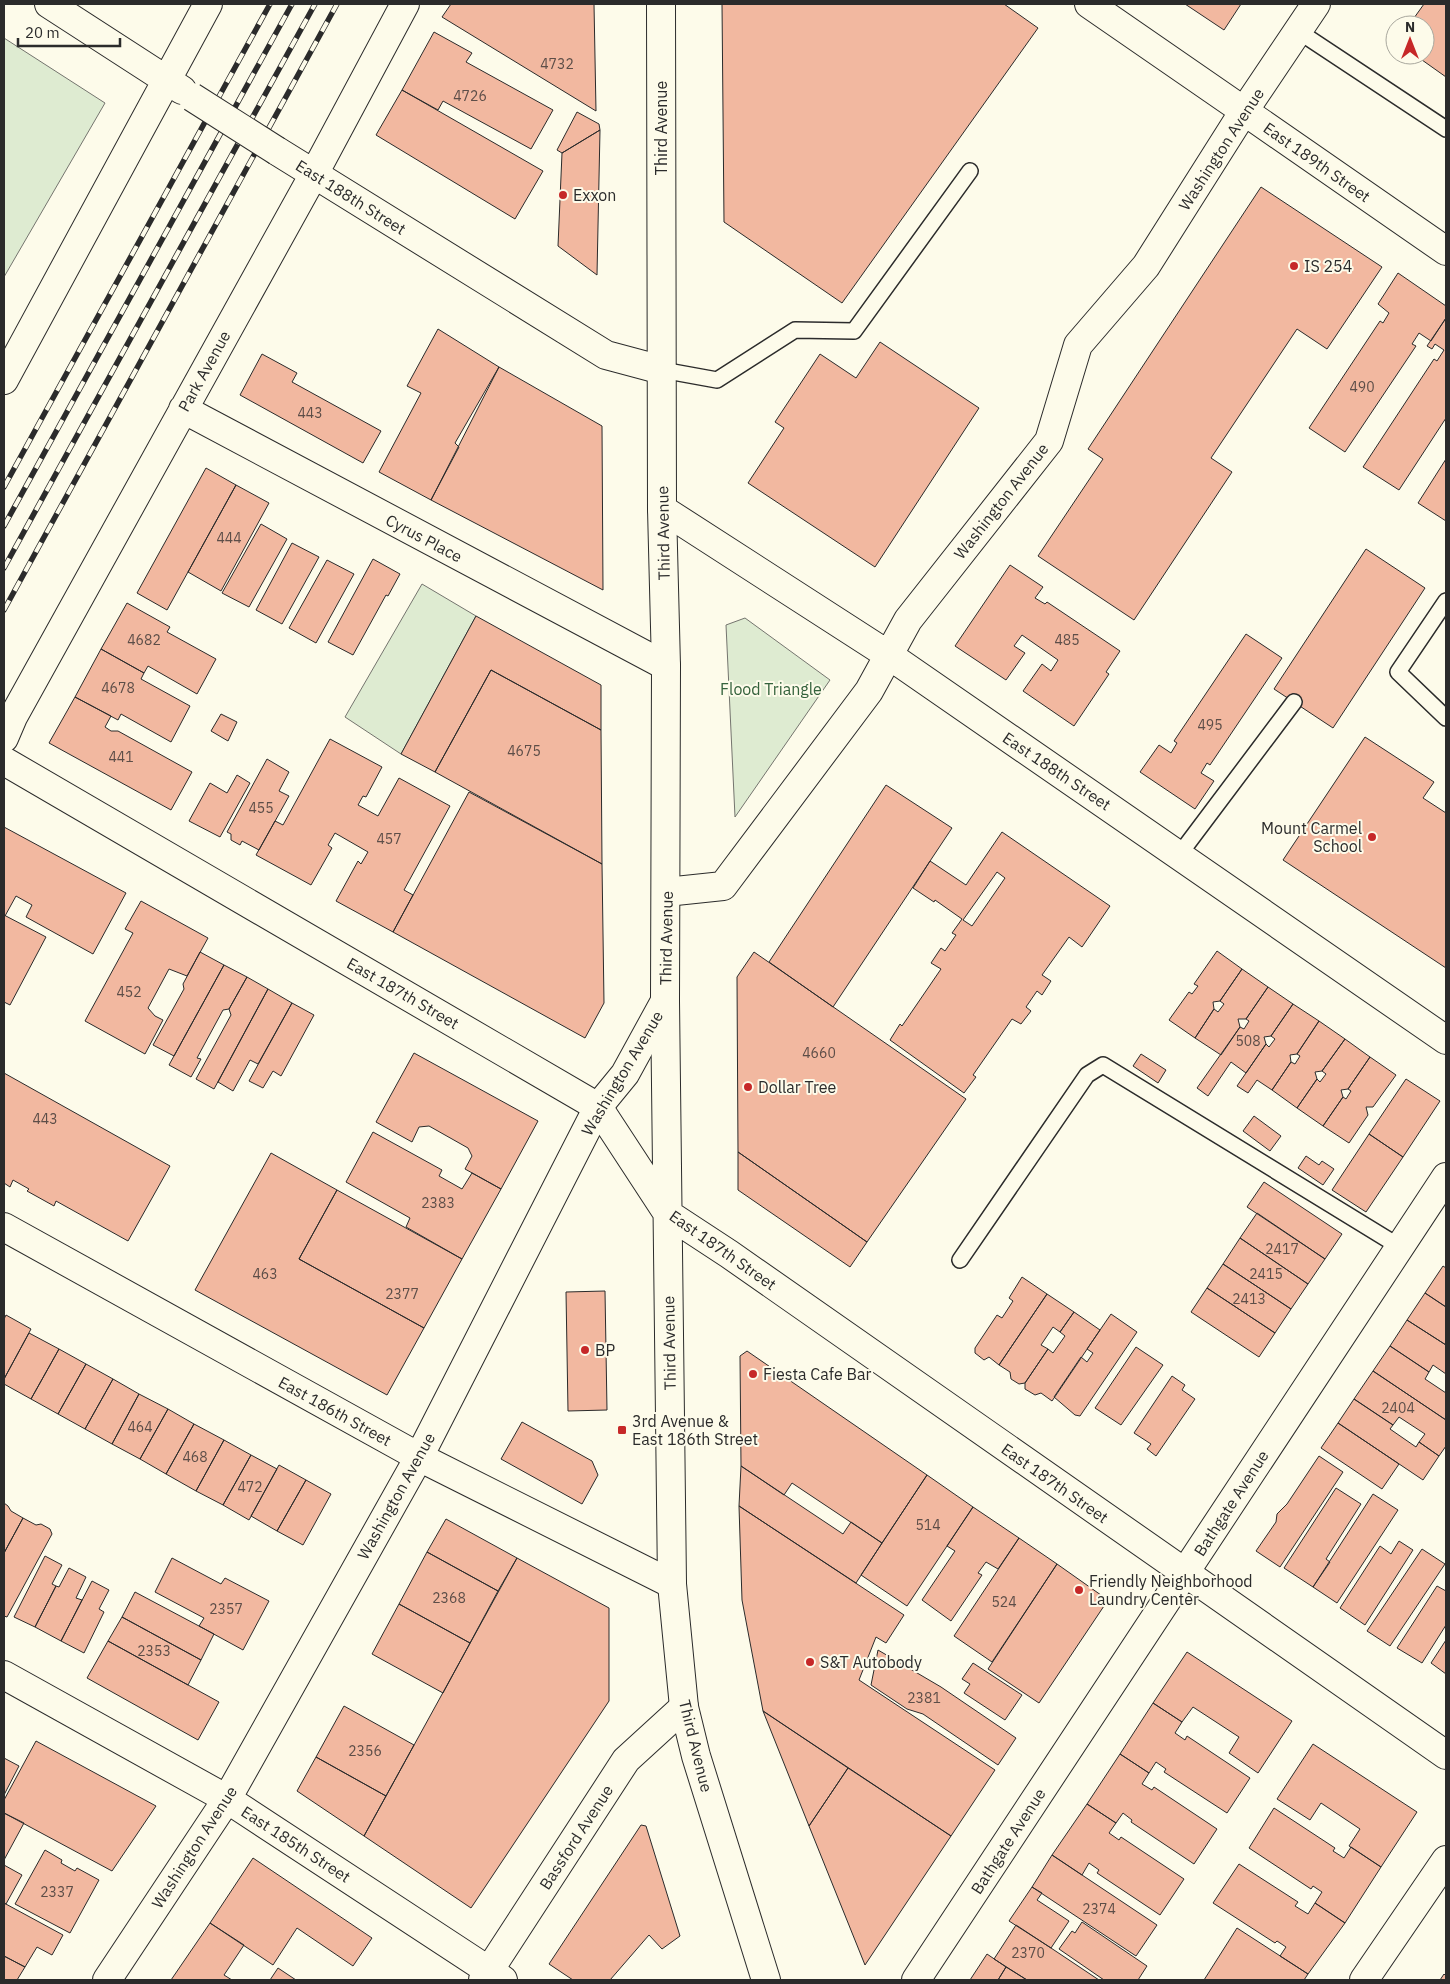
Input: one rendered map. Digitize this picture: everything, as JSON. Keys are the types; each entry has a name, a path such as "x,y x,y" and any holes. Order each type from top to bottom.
{"street":[{"name":"East 188th Street","path":"49,4 277,151 606,355 662,370"},
{"path":"4,380 208,4"},
{"name":"Third Avenue","path":"661,4 662,509 666,666 665,1001 672,1584 684,1707 696,1756 766,1980"},
{"name":"East 189th Street","path":"1089,4 1446,251"},
{"name":"Washington Avenue","path":"666,892 723,886 869,691 890,656 908,620 1049,441 1078,345 1146,266 1244,111 1316,4"},
{"name":"Park Avenue","path":"4,738 18,709 314,174 403,7"},
{"name":"Cyrus Place","path":"183,409 666,666"},
{"name":"East 188th Street","path":"662,509 890,656 1446,1040"},
{"name":"East 187th Street","path":"4,761 598,1107 668,1214 729,1254 1184,1574 1446,1755"},
{"name":"Washington Avenue","path":"107,1980 227,1799 419,1458 598,1107 625,1074 665,1001"},
{"name":"Bathgate Avenue","path":"916,1980 1446,1177"},
{"name":"East 186th Street","path":"4,1227 419,1458 672,1584"},
{"name":"East 185th Street","path":"4,1675 227,1799 492,1977"},
{"name":"Bassford Avenue","path":"492,1977 626,1760 684,1707"},
{"path":"1364,1980 1446,1860"}],"lane":[{"path":"1298,31 1446,129"},
{"path":"662,370 718,380 795,330 854,331 970,171"},
{"path":"1446,601 1398,672 1446,718"},
{"path":"1179,855 1294,702"},
{"path":"960,1260 1087,1075 1103,1065 1400,1247"}],"green space":[{"path":"4,38 105,103 4,277"},
{"path":"422,584 476,616 401,754 345,717"},
{"name":"Flood Triangle","path":"745,618 830,680 735,817 726,625"}],"building":[{"path":"451,4 594,4 596,111 442,17"},
{"path":"722,4 1004,4 1038,28 842,303 724,222"},
{"path":"1185,4 1241,4 1224,30"},
{"path":"1424,4 1446,4 1446,77 1429,65 1435,65 1435,15 1416,15"},
{"path":"434,32 472,53 466,62 553,110 531,149 443,101 438,110 402,90"},
{"path":"402,90 543,171 515,219 376,135"},
{"path":"577,112 599,124 600,130 562,153 557,150"},
{"path":"600,130 597,275 558,246 562,153"},
{"path":"1261,187 1382,267 1327,349 1297,329 1211,458 1232,472 1134,620 1038,556 1103,459 1088,449"},
{"path":"1398,273 1446,306 1446,318 1431,341 1419,333 1412,344 1416,346 1345,452 1309,428 1380,321 1383,323 1389,313 1378,304"},
{"path":"1446,318 1446,418 1399,490 1363,467 1434,359 1437,361 1444,350 1435,344 1432,349 1427,346"},
{"path":"438,329 499,367 455,443 459,447 431,500 379,472 421,393 407,386"},
{"path":"880,342 979,408 875,567 748,483 784,428 775,422 820,354 856,378"},
{"path":"262,354 297,373 292,382 381,431 363,463 240,395"},
{"path":"499,367 602,426 603,590 431,500"},
{"path":"1446,459 1446,521 1418,503"},
{"path":"206,468 236,485 167,610 137,593"},
{"path":"236,485 269,503 221,591 188,572"},
{"path":"261,524 287,539 249,607 222,593"},
{"path":"292,543 319,557 282,624 256,610"},
{"path":"1366,549 1425,588 1333,728 1274,689"},
{"path":"373,559 400,574 388,596 386,595 353,655 328,642"},
{"path":"327,560 354,574 316,643 289,628"},
{"path":"1010,565 1043,587 1035,598 1045,604 1047,602 1120,651 1106,672 1109,674 1074,726 1023,691 1042,664 1051,671 1058,660 1022,635 1014,646 1025,653 1006,680 955,646"},
{"path":"127,603 170,627 167,632 216,659 197,694 148,666 144,673 101,649"},
{"path":"476,616 601,685 601,730 491,670 435,772 401,754"},
{"path":"1246,634 1282,658 1210,765 1207,763 1201,773 1214,781 1195,809 1140,772 1159,745 1171,753 1177,743 1174,741"},
{"path":"101,649 144,673 141,679 190,706 171,742 121,714 118,720 75,697"},
{"path":"491,670 601,730 602,864 435,772"},
{"path":"75,697 111,716 105,727 111,731 118,731 192,772 171,810 49,743"},
{"path":"221,714 237,722 228,741 211,731"},
{"name":"Mount Carmel School","path":"1365,737 1434,782 1423,798 1446,813 1446,968 1283,860"},
{"path":"330,739 382,767 366,797 363,796 358,805 378,816 399,778 450,806 404,890 413,895 393,932 336,901 358,861 361,864 368,852 335,833 328,845 332,848 311,885 256,855 275,821 283,825"},
{"path":"267,759 289,772 279,791 289,796 259,850 242,841 240,845 231,840 231,834 227,832"},
{"path":"237,775 250,783 220,837 189,821 210,783 227,793"},
{"path":"886,785 952,828 833,1007 769,962"},
{"path":"469,792 602,864 604,1003 585,1038 393,932"},
{"path":"4,827 126,893 93,954 26,917 32,905 16,896 4,915"},
{"path":"1002,832 1110,906 1082,947 1069,937 1042,975 1051,981 1042,995 1037,991 1026,1007 1031,1011 1021,1024 1012,1019 973,1075 976,1077 964,1093 890,1040 900,1024 902,1026 941,969 931,963 941,948 945,951 956,935 952,933 962,919 935,900 934,902 913,888 930,861 966,885","holes":["997,872 1005,878 972,926 963,920"]},
{"path":"141,901 208,938 187,976 169,969 148,1008 155,1016 163,1020 145,1054 85,1021 133,933 125,929"},
{"path":"4,915 46,937 10,1005 4,1002"},
{"path":"1217,951 1242,969 1220,1001 1213,1002 1214,1009 1195,1038 1169,1020 1189,992 1192,994 1198,986 1194,984"},
{"path":"200,952 224,965 174,1056 153,1045 184,989 183,984"},
{"path":"754,952 966,1099 867,1242 738,1152 737,977"},
{"path":"224,965 247,977 229,1009 223,1010 197,1058 201,1059 191,1077 169,1065"},
{"path":"1242,969 1268,987 1246,1019 1238,1019 1240,1027 1221,1055 1195,1038 1214,1009 1218,1012 1224,1004 1220,1001"},
{"path":"247,977 268,989 214,1089 196,1079 231,1015 229,1009"},
{"path":"1268,987 1293,1004 1271,1036 1264,1037 1266,1044 1246,1073 1231,1062 1208,1096 1197,1088 1240,1027 1244,1029 1249,1021 1246,1019"},
{"path":"268,989 292,1003 258,1064 250,1060 233,1091 218,1082"},
{"path":"292,1003 314,1015 281,1076 273,1071 263,1088 249,1081"},
{"path":"1293,1004 1319,1021 1297,1054 1290,1055 1291,1062 1272,1090 1257,1080 1248,1093 1237,1086 1266,1044 1269,1047 1275,1039 1271,1036"},
{"path":"1319,1021 1345,1039 1322,1071 1315,1072 1317,1079 1297,1108 1272,1090 1291,1062 1295,1064 1300,1056 1297,1054"},
{"path":"1345,1039 1370,1057 1348,1089 1341,1090 1343,1097 1323,1126 1297,1108 1317,1079 1320,1082 1326,1074 1322,1071"},
{"path":"414,1053 538,1121 501,1189 465,1169 472,1156 468,1148 429,1126 419,1127 412,1142 376,1122"},
{"path":"1141,1054 1166,1070 1158,1083 1133,1066"},
{"path":"1370,1057 1396,1075 1373,1107 1366,1107 1368,1115 1349,1143 1323,1126 1343,1097 1346,1099 1351,1091 1348,1089"},
{"path":"4,1073 170,1166 128,1241 56,1201 54,1206 27,1191 29,1189 13,1180 10,1187 4,1183"},
{"path":"1406,1079 1440,1101 1403,1157 1369,1134"},
{"path":"1254,1116 1281,1136 1270,1151 1243,1131"},
{"path":"373,1132 442,1170 439,1176 462,1189 472,1173 501,1189 462,1259 406,1227 410,1218 346,1182"},
{"path":"1369,1134 1403,1157 1366,1212 1332,1190"},
{"path":"738,1152 867,1242 850,1267 738,1190"},
{"path":"271,1153 337,1190 299,1259 424,1328 387,1395 195,1290"},
{"path":"1306,1156 1319,1165 1322,1161 1334,1169 1323,1185 1298,1168"},
{"path":"1264,1182 1342,1234 1325,1259 1247,1207"},
{"path":"337,1190 462,1259 424,1328 299,1259"},
{"path":"1257,1213 1325,1259 1308,1284 1240,1238"},
{"path":"1240,1238 1308,1284 1291,1309 1223,1264"},
{"path":"1223,1264 1291,1309 1275,1333 1207,1288"},
{"path":"1443,1266 1446,1268 1446,1307 1425,1293"},
{"path":"1022,1277 1047,1294 999,1365 989,1357 984,1360 975,1353 975,1348 997,1315 1002,1318 1013,1301 1009,1298"},
{"path":"1207,1288 1275,1333 1259,1357 1191,1312"},
{"path":"605,1291 607,1410 568,1411 566,1292"},
{"path":"1425,1293 1446,1307 1446,1345 1407,1320"},
{"path":"1047,1294 1074,1312 1060,1332 1053,1327 1041,1345 1048,1349 1025,1383 1019,1384 1011,1379 1010,1372 999,1365"},
{"path":"1074,1312 1100,1330 1052,1401 1041,1393 1035,1395 1025,1389 1025,1383 1048,1349 1053,1353 1065,1336 1060,1332"},
{"path":"1111,1314 1137,1332 1080,1416 1075,1415 1054,1397 1081,1357 1087,1362 1093,1353 1087,1349"},
{"path":"6,1315 31,1329 4,1379 4,1319"},
{"path":"1407,1320 1446,1345 1446,1374 1433,1365 1429,1372 1390,1346"},
{"path":"29,1333 59,1349 31,1399 4,1384 4,1379"},
{"path":"1390,1346 1429,1372 1425,1379 1446,1393 1446,1420 1373,1371"},
{"path":"1136,1347 1163,1365 1121,1425 1095,1408"},
{"path":"59,1349 86,1364 58,1414 31,1399"},
{"path":"747,1351 927,1475 882,1543 792,1483 784,1495 741,1466 740,1356"},
{"path":"86,1364 113,1379 85,1429 58,1414"},
{"path":"1373,1371 1446,1420 1446,1446 1439,1456 1419,1442 1425,1434 1399,1417 1393,1425 1354,1399"},
{"path":"1172,1376 1185,1385 1182,1390 1195,1399 1156,1456 1147,1449 1151,1444 1134,1433"},
{"path":"113,1379 139,1394 112,1444 85,1429"},
{"path":"139,1394 168,1409 140,1459 112,1444"},
{"path":"1354,1399 1393,1425 1390,1429 1416,1447 1419,1442 1439,1456 1423,1480 1338,1423"},
{"path":"168,1409 194,1424 166,1474 140,1459"},
{"path":"522,1422 592,1461 598,1475 582,1504 501,1459"},
{"path":"1338,1423 1399,1464 1382,1489 1321,1448"},
{"path":"194,1424 224,1440 196,1491 166,1474"},
{"path":"224,1440 251,1455 223,1505 196,1491"},
{"path":"251,1455 277,1469 249,1520 223,1505"},
{"path":"1319,1456 1343,1472 1280,1567 1256,1551 1276,1522 1277,1514 1287,1504"},
{"path":"279,1465 306,1480 277,1531 251,1516"},
{"path":"741,1466 843,1534 851,1522 882,1543 856,1583 739,1506"},
{"path":"927,1475 973,1507 907,1606 861,1575"},
{"path":"306,1480 331,1494 303,1545 277,1531"},
{"path":"1336,1488 1361,1504 1326,1559 1330,1562 1313,1587 1284,1568"},
{"path":"1373,1494 1398,1510 1337,1603 1313,1587"},
{"path":"4,1503 11,1511 23,1518 4,1553"},
{"name":"S&T Autobody","path":"739,1506 904,1615 886,1643 876,1637 859,1680 995,1770 951,1836 763,1711 742,1600"},
{"path":"973,1507 1019,1538 998,1569 986,1562 978,1573 982,1575 951,1621 922,1600 955,1551 947,1546"},
{"path":"23,1518 36,1525 41,1524 50,1529 52,1534 7,1617 4,1616 4,1553"},
{"path":"446,1519 517,1558 498,1591 427,1552"},
{"path":"1019,1538 1057,1564 992,1662 954,1636"},
{"path":"1399,1541 1413,1550 1365,1625 1340,1608 1380,1546 1391,1554"},
{"path":"1422,1549 1445,1564 1390,1646 1367,1631"},
{"path":"427,1552 498,1591 470,1643 399,1604"},
{"path":"45,1556 62,1565 52,1584 56,1586 35,1627 14,1617"},
{"path":"172,1558 221,1584 225,1578 269,1601 243,1650 199,1626 204,1618 155,1592"},
{"path":"517,1558 609,1608 609,1701 471,1908 364,1836"},
{"path":"1057,1564 1108,1600 1039,1703 988,1669"},
{"path":"69,1568 86,1577 76,1598 82,1600 61,1641 35,1627 56,1586 59,1587"},
{"path":"92,1581 109,1590 99,1609 104,1612 84,1653 61,1641"},
{"path":"1437,1586 1446,1591 1446,1625 1422,1663 1397,1648"},
{"path":"135,1592 214,1634 201,1660 122,1617"},
{"path":"399,1604 470,1643 443,1693 372,1654"},
{"path":"122,1617 201,1660 188,1685 108,1641"},
{"path":"1446,1640 1446,1674 1431,1663"},
{"path":"108,1641 219,1702 198,1740 87,1678"},
{"path":"878,1650 941,1687 1016,1738 998,1765 923,1714 907,1709 871,1685"},
{"path":"1187,1652 1292,1721 1258,1773 1229,1753 1239,1737 1193,1707 1182,1722 1153,1703"},
{"path":"973,1663 1022,1695 1005,1720 964,1693 970,1684 962,1679"},
{"path":"1153,1703 1182,1722 1175,1733 1185,1740 1187,1736 1250,1778 1227,1813 1164,1772 1166,1769 1156,1762 1149,1773 1120,1754"},
{"path":"344,1706 414,1745 386,1796 316,1757"},
{"path":"763,1711 848,1768 809,1826"},
{"path":"36,1741 156,1806 112,1871 4,1813 4,1800"},
{"path":"1313,1744 1417,1812 1381,1867 1349,1846 1360,1829 1321,1803 1310,1820 1277,1799"},
{"path":"1120,1754 1149,1773 1142,1784 1152,1790 1154,1787 1217,1829 1194,1864 1131,1822 1132,1820 1123,1813 1116,1823 1087,1804"},
{"path":"316,1757 386,1796 364,1836 297,1791"},
{"path":"4,1758 19,1766 4,1795"},
{"path":"848,1768 951,1836 865,1965 809,1826"},
{"path":"1087,1804 1116,1823 1109,1833 1119,1840 1121,1837 1184,1879 1160,1915 1097,1873 1099,1870 1089,1863 1082,1875 1052,1855"},
{"path":"1274,1808 1335,1848 1333,1851 1344,1858 1351,1847 1381,1867 1345,1923 1315,1903 1322,1892 1313,1886 1311,1889 1249,1848"},
{"path":"4,1813 24,1823 4,1860"},
{"path":"641,1825 646,1826 680,1936 662,1949 649,1935 610,1980 573,1980 549,1964"},
{"path":"45,1850 62,1860 61,1863 75,1871 77,1868 99,1880 70,1933 15,1904"},
{"path":"1052,1855 1157,1925 1136,1956 1032,1887"},
{"path":"253,1858 372,1938 353,1966 297,1928 273,1965 210,1923"},
{"path":"1239,1864 1298,1902 1295,1906 1308,1914 1315,1903 1345,1923 1308,1974 1280,1956 1286,1947 1277,1941 1275,1943 1213,1903"},
{"path":"4,1865 22,1875 6,1904 4,1903"},
{"path":"1032,1887 1042,1893 1037,1900 1069,1921 1051,1948 1009,1921"},
{"path":"4,1903 63,1935 52,1955 37,1947 25,1967 4,1956"},
{"path":"1082,1922 1147,1966 1138,1980 1104,1980 1059,1949 1072,1931 1075,1933"},
{"path":"210,1923 244,1945 224,1975 232,1980 171,1980"},
{"path":"1016,1925 1099,1980 1027,1980 994,1959"},
{"path":"1237,1928 1308,1974 1304,1980 1204,1980"},
{"path":"987,1954 1006,1967 998,1980 970,1980"},
{"path":"4,1956 25,1967 17,1980 4,1980"},
{"path":"1006,1967 1027,1980 998,1980"},
{"path":"278,1968 296,1980 270,1980"},
{"path":"1444,1974 1446,1980 1440,1980"}],"railway":[{"path":"4,487 270,4"},
{"path":"4,526 292,4"},
{"path":"4,568 315,4"},
{"path":"4,610 337,4"}],"place":[{"name":"Exxon","path":"563,195"},
{"name":"IS 254","path":"1294,266"},
{"name":"Mount Carmel School","path":"1372,837"},
{"name":"Dollar Tree","path":"748,1087"},
{"name":"BP","path":"585,1350"},
{"name":"Fiesta Cafe Bar","path":"753,1374"},
{"name":"3rd Avenue & East 186th Street","path":"622,1430"},
{"name":"Friendly Neighborhood Laundry Center","path":"1079,1590"},
{"name":"S&T Autobody","path":"810,1662"}]}
